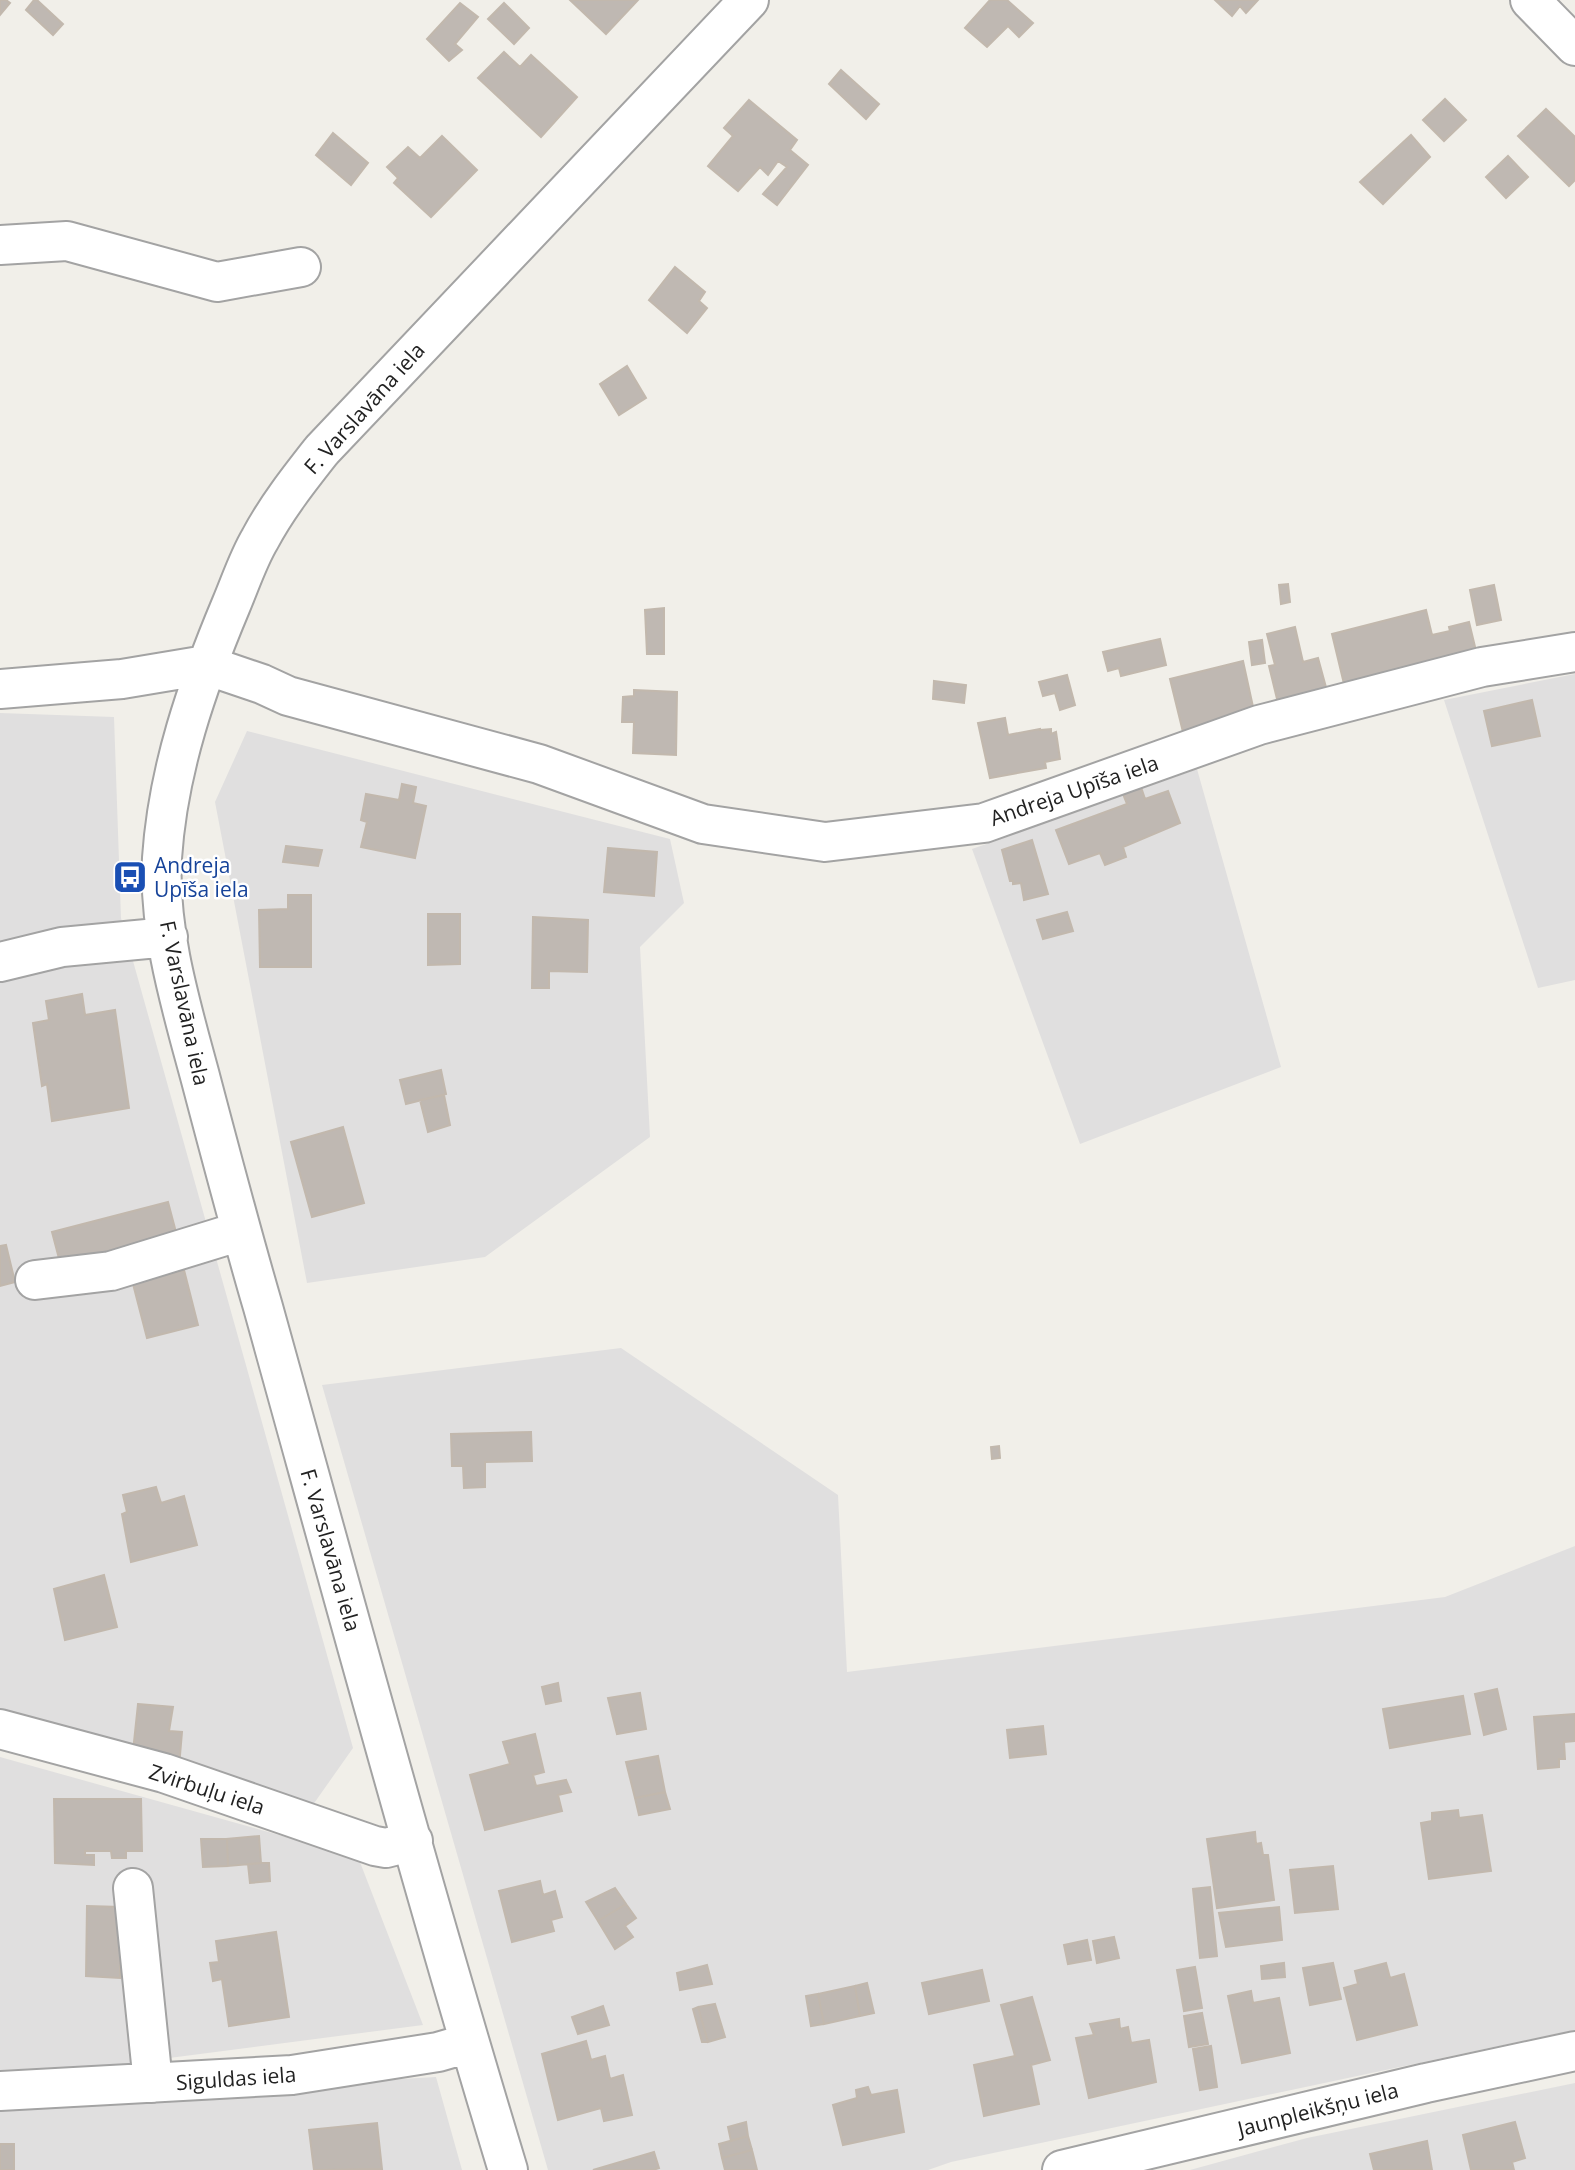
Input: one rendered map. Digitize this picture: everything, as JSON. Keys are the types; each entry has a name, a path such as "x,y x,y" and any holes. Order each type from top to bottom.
{"street":[{"name":"F. Varslavāna iela","path":"508,2170 241,1231 180,1002 168,937 162,860 170,797 189,714 258,540 322,450 749,0"},
{"path":"1530,0 1575,46"},
{"path":"0,245 67,240 217,282 301,267"},
{"name":"Andreja Upīša iela","path":"0,689 122,679 206,666 262,684 288,696 539,764 703,824 825,842 984,823 1259,725 1482,667 1575,652"},
{"path":"0,962 62,947 168,937"},
{"path":"34,1280 111,1271 241,1231"},
{"name":"Zvirbuļu iela","path":"0,1729 164,1773 375,1846 386,1848 413,1842"},
{"path":"132,1888 153,2083"},
{"name":"Siguldas iela","path":"0,2091 292,2076 438,2052 470,2043"},
{"name":"Jaunpleikšņu iela","path":"1062,2170 1426,2083 1575,2051"}],"shaded area":[{"path":"1575,674 1575,980 1538,988 1444,700"},
{"path":"0,713 114,717 121,918 353,1748 310,1809 0,1719"},
{"path":"247,731 670,839 684,903 640,947 650,1137 485,1257 307,1283 215,802"},
{"path":"1197,769 1281,1067 1080,1144 972,849"},
{"path":"621,1348 838,1495 847,1672 1445,1597 1575,1546 1575,2030 951,2162 928,2170 548,2170 322,1385"},
{"path":"0,1757 358,1857 423,2025 115,2065 0,2070"},
{"path":"436,2077 462,2170 0,2170 0,2102"},
{"path":"1575,2083 1575,2170 1190,2170 1307,2138"}],"building":[{"path":"0,0 10,3 0,15"},
{"path":"34,0 63,24 53,35 26,10"},
{"path":"570,0 638,0 606,34"},
{"path":"990,0 1007,0 1033,23 1019,37 1008,26 987,47 965,28"},
{"path":"1215,0 1258,0 1246,13 1240,6 1232,16"},
{"path":"460,3 478,17 455,44 462,50 449,61 427,39"},
{"path":"504,3 529,28 514,44 488,19"},
{"path":"504,52 520,67 531,55 577,97 541,137 478,78"},
{"path":"841,70 879,104 866,119 829,84"},
{"path":"1445,99 1466,120 1444,141 1423,120"},
{"path":"749,100 797,140 790,150 808,165 777,205 763,194 787,167 778,161 768,175 760,167 738,191 708,166 733,136 724,128"},
{"path":"1546,109 1575,137 1575,180 1569,186 1518,136"},
{"path":"333,133 368,163 351,185 316,155"},
{"path":"1411,135 1430,157 1383,204 1360,182"},
{"path":"442,136 477,170 431,217 394,183 398,178 387,167 408,147 420,158"},
{"path":"1508,156 1528,177 1506,198 1486,177"},
{"path":"675,267 705,292 699,301 707,308 687,333 649,300"},
{"path":"627,366 646,398 619,415 600,384"},
{"path":"1288,584 1290,602 1281,604 1279,585"},
{"path":"1494,585 1501,620 1477,625 1470,590"},
{"path":"664,608 664,654 647,654 645,610"},
{"path":"1426,610 1432,635 1450,631 1449,627 1469,622 1477,655 1345,688 1332,634"},
{"path":"1295,627 1303,662 1318,658 1327,691 1278,703 1269,666 1275,665 1267,634"},
{"path":"1160,639 1166,665 1121,676 1119,668 1108,671 1103,652"},
{"path":"1262,640 1265,663 1252,665 1249,642"},
{"path":"1243,661 1255,716 1183,732 1170,679"},
{"path":"1067,675 1075,705 1060,710 1055,693 1043,696 1039,682"},
{"path":"934,681 966,685 964,703 933,699"},
{"path":"634,690 677,692 676,755 633,753 634,722 622,722 623,697 634,696"},
{"path":"1532,700 1540,736 1492,746 1484,711"},
{"path":"1005,718 1008,735 1040,729 1051,729 1051,734 1056,732 1060,759 1045,762 1046,768 990,778 978,723"},
{"path":"402,784 416,787 413,803 426,806 415,858 361,847 367,822 361,820 366,794 399,800"},
{"path":"1141,787 1145,799 1168,791 1180,823 1123,847 1126,857 1105,865 1100,853 1069,864 1056,830 1127,804 1123,794"},
{"path":"1032,840 1048,894 1024,900 1021,883 1013,884 1013,881 1010,881 1002,850"},
{"path":"286,846 322,850 318,866 283,862"},
{"path":"608,848 657,852 654,896 604,892"},
{"path":"288,895 311,895 311,967 260,967 259,910 288,909"},
{"path":"1067,912 1073,931 1043,939 1037,920"},
{"path":"428,914 460,914 460,964 428,965"},
{"path":"533,917 588,920 587,972 549,971 549,988 532,988"},
{"path":"82,994 85,1015 115,1010 129,1108 52,1121 47,1084 42,1086 33,1023 49,1020 46,1001"},
{"path":"441,1070 446,1094 406,1104 400,1080"},
{"path":"444,1095 450,1125 428,1132 420,1100"},
{"path":"343,1127 364,1203 312,1217 291,1142"},
{"path":"168,1202 177,1236 61,1266 52,1232"},
{"path":"6,1245 15,1282 0,1286 0,1246"},
{"path":"184,1270 198,1325 147,1338 133,1284"},
{"path":"531,1432 532,1461 485,1462 485,1487 464,1488 463,1466 452,1466 451,1434"},
{"path":"999,1446 1000,1458 992,1459 991,1447"},
{"path":"156,1487 161,1503 184,1496 197,1545 131,1562 122,1514 127,1512 123,1495"},
{"path":"104,1575 117,1627 65,1640 54,1589"},
{"path":"558,1683 561,1701 546,1704 542,1687"},
{"path":"1497,1689 1506,1729 1484,1735 1475,1694"},
{"path":"640,1693 646,1729 617,1734 608,1698"},
{"path":"1463,1696 1470,1734 1390,1748 1383,1709"},
{"path":"138,1704 173,1707 169,1731 182,1732 179,1767 132,1761"},
{"path":"1575,1714 1575,1741 1564,1742 1565,1759 1559,1759 1559,1767 1538,1769 1534,1717"},
{"path":"1043,1726 1046,1754 1010,1758 1007,1730"},
{"path":"535,1734 544,1772 533,1775 536,1786 566,1780 571,1792 558,1795 562,1811 485,1830 470,1775 510,1764 503,1742"},
{"path":"658,1756 665,1792 635,1798 626,1762"},
{"path":"665,1792 670,1809 639,1815 635,1798"},
{"path":"54,1799 141,1799 142,1851 126,1851 126,1858 112,1858 111,1851 85,1851 85,1855 94,1855 94,1865 55,1863"},
{"path":"1458,1810 1459,1818 1482,1815 1491,1871 1429,1879 1421,1823 1432,1821 1432,1813"},
{"path":"1255,1832 1256,1844 1261,1843 1263,1855 1268,1855 1274,1900 1217,1908 1207,1839"},
{"path":"259,1836 261,1863 228,1866 227,1839"},
{"path":"201,1839 227,1839 228,1866 203,1867"},
{"path":"269,1863 270,1881 250,1883 248,1864"},
{"path":"1333,1866 1338,1909 1295,1913 1290,1870"},
{"path":"540,1881 543,1895 555,1891 562,1917 551,1920 554,1931 512,1942 499,1891"},
{"path":"1210,1887 1217,1956 1200,1958 1193,1889"},
{"path":"615,1888 626,1904 598,1921 586,1902"},
{"path":"626,1904 636,1918 625,1926 633,1937 615,1949 598,1921"},
{"path":"87,1906 121,1907 120,1978 86,1976"},
{"path":"1279,1907 1282,1940 1226,1947 1219,1913"},
{"path":"276,1932 289,2017 229,2026 222,1979 213,1981 210,1963 219,1962 216,1941"},
{"path":"1114,1937 1119,1958 1097,1963 1093,1941"},
{"path":"1087,1940 1091,1960 1068,1964 1064,1945"},
{"path":"1284,1963 1285,1977 1262,1979 1261,1966"},
{"path":"1333,1963 1341,1999 1310,2005 1303,1968"},
{"path":"1386,1963 1390,1978 1404,1974 1417,2025 1357,2040 1344,1988 1358,1984 1355,1971"},
{"path":"707,1965 712,1984 680,1990 677,1973"},
{"path":"1195,1967 1202,2008 1184,2011 1177,1970"},
{"path":"982,1970 989,2001 929,2014 922,1983"},
{"path":"867,1983 874,2013 860,2016 855,1986"},
{"path":"855,1986 860,2016 824,2024 818,1994"},
{"path":"1251,1991 1253,2003 1279,1998 1290,2053 1242,2063 1228,1996"},
{"path":"818,1994 824,2024 811,2026 806,1996"},
{"path":"1032,1997 1050,2060 1031,2065 1039,2104 984,2116 974,2065 1015,2056 1001,2005"},
{"path":"715,2004 725,2037 708,2042 698,2007"},
{"path":"603,2006 609,2025 578,2034 572,2017"},
{"path":"698,2007 708,2042 702,2042 693,2009"},
{"path":"1202,2013 1208,2044 1189,2047 1184,2016"},
{"path":"1119,2019 1120,2029 1128,2027 1131,2043 1149,2040 1156,2082 1089,2098 1076,2038 1094,2035 1090,2024"},
{"path":"586,2041 591,2060 605,2056 610,2079 623,2075 632,2115 604,2121 601,2108 558,2120 542,2054"},
{"path":"1211,2046 1217,2087 1200,2090 1193,2049"},
{"path":"868,2087 871,2095 897,2090 904,2132 843,2145 833,2105 857,2098 856,2090"},
{"path":"746,2122 748,2136 731,2141 728,2127"},
{"path":"1515,2122 1525,2158 1512,2162 1514,2170 1471,2170 1463,2135"},
{"path":"377,2123 382,2169 314,2170 309,2130"},
{"path":"748,2136 752,2150 722,2158 719,2144"},
{"path":"1427,2141 1432,2170 1374,2170 1370,2154"},
{"path":"0,2144 14,2144 14,2170 0,2170"},
{"path":"752,2150 757,2170 725,2170 722,2158"},
{"path":"654,2152 659,2168 653,2170 593,2170"}],"place":[{"name":"Andreja Upīša iela","path":"130,877"}]}
